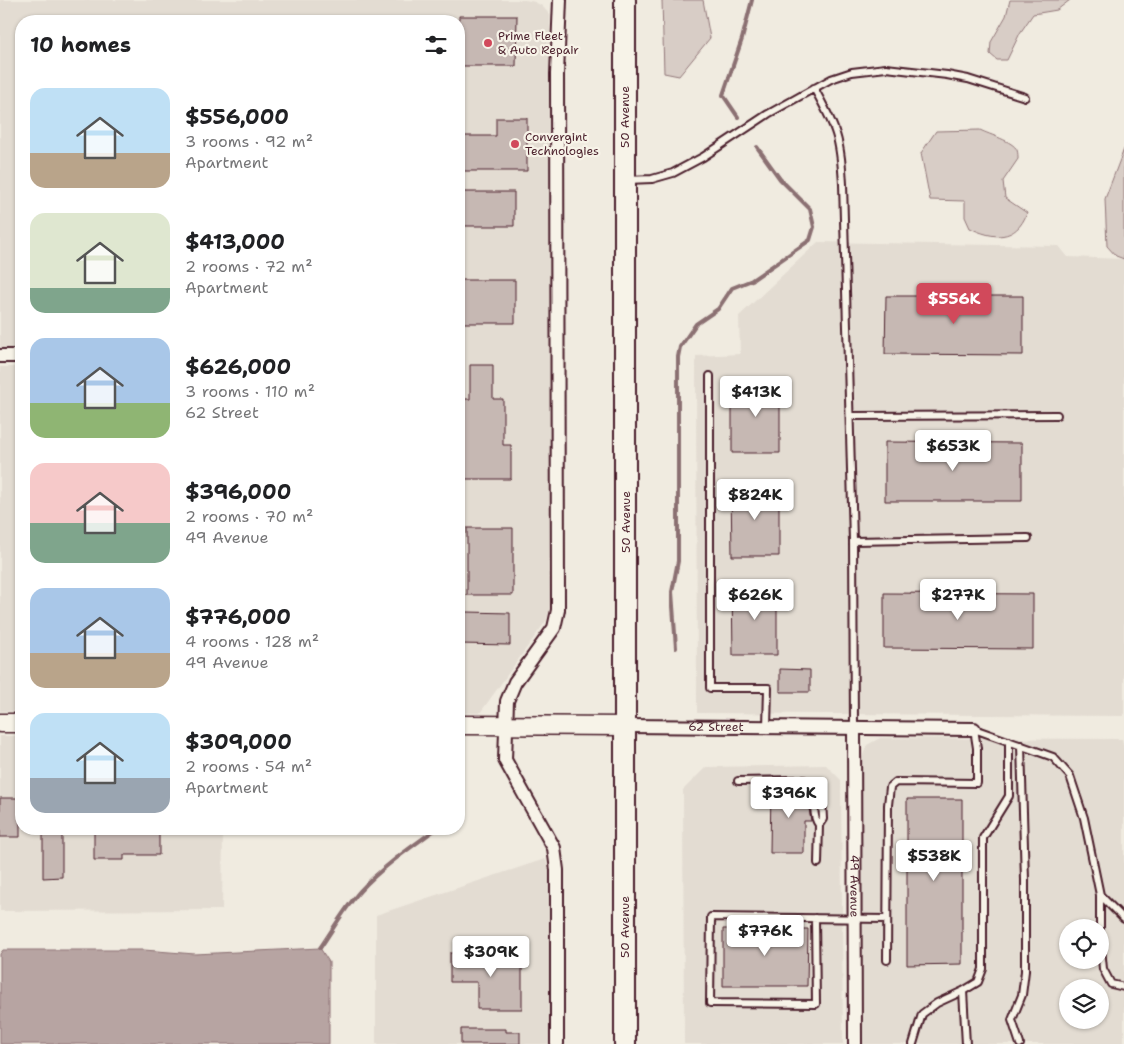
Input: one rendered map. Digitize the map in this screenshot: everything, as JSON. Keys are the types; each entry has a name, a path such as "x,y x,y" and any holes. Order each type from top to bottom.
{"main road":[{"name":"50 Avenue","path":"624,1044 626,726 625,0"},
{"path":"0,723 15,723"},
{"name":"62 Street","path":"465,725 626,726"}],"street":[{"path":"557,1044 556,855 554,848 505,760 507,701 515,682 554,628 558,610 557,74 560,0"},
{"path":"0,356 15,356"},
{"name":"62 Street","path":"626,726 974,729"},
{"name":"49 Avenue","path":"854,727 855,1044"}],"lane":[{"path":"625,180 652,179 674,173 703,157 768,114 831,79 852,72 886,68 968,78 1025,97"},
{"path":"814,88 833,125 842,161 853,541 854,727"},
{"path":"710,376 710,688 768,688 767,727"},
{"path":"850,416 1056,415"},
{"path":"853,541 1028,538"},
{"path":"886,960 888,805 890,788 896,782 977,783 977,748 974,729 1053,757 1070,776 1084,818 1100,895 1100,919"},
{"path":"914,1044 922,1014 937,1003 978,982 983,969 982,838 1009,796 1009,741"},
{"path":"1020,745 1025,880 1025,971 1022,995 1012,1020 1020,1044 1025,1044"},
{"path":"738,781 804,780 813,784 822,800 823,819 819,825 818,863"},
{"path":"1100,895 1124,919"},
{"path":"815,918 816,1004 710,1003 711,917 854,918 887,919"},
{"path":"1103,969 1111,984 1124,987"},
{"path":"963,991 966,1044"}],"shaded area":[{"path":"0,0 525,0 542,6 550,15 550,609 546,621 480,713 465,713 465,15 15,15 15,350 0,350"},
{"path":"662,0 703,0 710,38 679,76 664,73"},
{"path":"1010,0 1070,0 1057,10 1033,14 1020,33 1007,60 997,60 990,54 991,42 1006,16"},
{"path":"980,130 1001,138 1015,147 1018,152 1018,159 1003,181 1005,198 1027,213 1017,229 1003,235 995,236 970,228 965,217 965,201 930,200 921,153 936,131"},
{"path":"1124,149 1124,259 1116,256 1107,246 1105,199"},
{"path":"818,242 1059,246 1068,257 1124,259 1124,716 697,713 696,356 740,354 739,316"},
{"path":"0,367 15,367 15,711 0,711"},
{"path":"0,736 15,736 15,835 223,835 222,910 0,911"},
{"path":"880,738 1122,739 1124,747 1124,1044 862,1044 861,760 867,745"},
{"path":"826,765 841,780 843,1044 684,1044 683,790 706,767"},
{"path":"545,859 549,868 550,1044 376,1044 376,915"},
{"path":"320,948 329,962 329,1044 0,1044 0,954 3,950 144,950 195,954"}],"building":[{"name":"Prime Fleet & Auto Repair","path":"465,16 517,16 516,66 465,66"},
{"path":"496,118 527,118 527,171 465,171 465,136 496,136"},
{"path":"465,192 514,192 514,226 465,226"},
{"path":"465,280 515,280 515,323 465,323"},
{"path":"886,296 1023,296 1023,355 885,354"},
{"path":"470,365 493,365 493,399 503,399 503,445 511,445 511,479 465,479 465,399 470,399"},
{"path":"732,384 780,384 780,453 732,453"},
{"path":"885,442 1022,443 1022,501 885,501"},
{"path":"731,486 779,486 779,556 732,556"},
{"path":"467,528 513,528 513,595 467,595"},
{"path":"732,587 777,588 777,655 733,655"},
{"path":"884,593 1033,594 1033,649 884,648"},
{"path":"465,612 510,613 510,645 465,644"},
{"path":"780,669 810,670 810,692 780,692"},
{"path":"771,786 807,787 812,793 809,808 811,821 804,821 804,853 770,853"},
{"path":"0,798 15,798 15,835 20,835 20,837 0,837"},
{"path":"907,799 962,799 962,964 907,965"},
{"path":"43,835 62,835 62,877 43,878"},
{"path":"94,835 159,835 159,855 124,855 124,860 94,860"},
{"path":"723,929 808,929 807,986 723,986"},
{"path":"450,953 522,953 522,1009 477,1009 477,982 450,982"},
{"path":"461,1029 506,1029 506,1032 520,1032 520,1044 461,1044"}],"waterway":[{"path":"738,117 723,95 742,39 752,0"},
{"path":"676,648 672,592 678,561 678,357 680,347 696,324 718,309 732,288 752,280 810,240 814,227 810,209 780,179 757,147"},
{"path":"320,948 349,904 360,891 397,858 428,835"}],"place":[{"name":"Prime Fleet & Auto Repair","path":"488,43"},
{"name":"Convergint Technologies","path":"515,144"}]}
